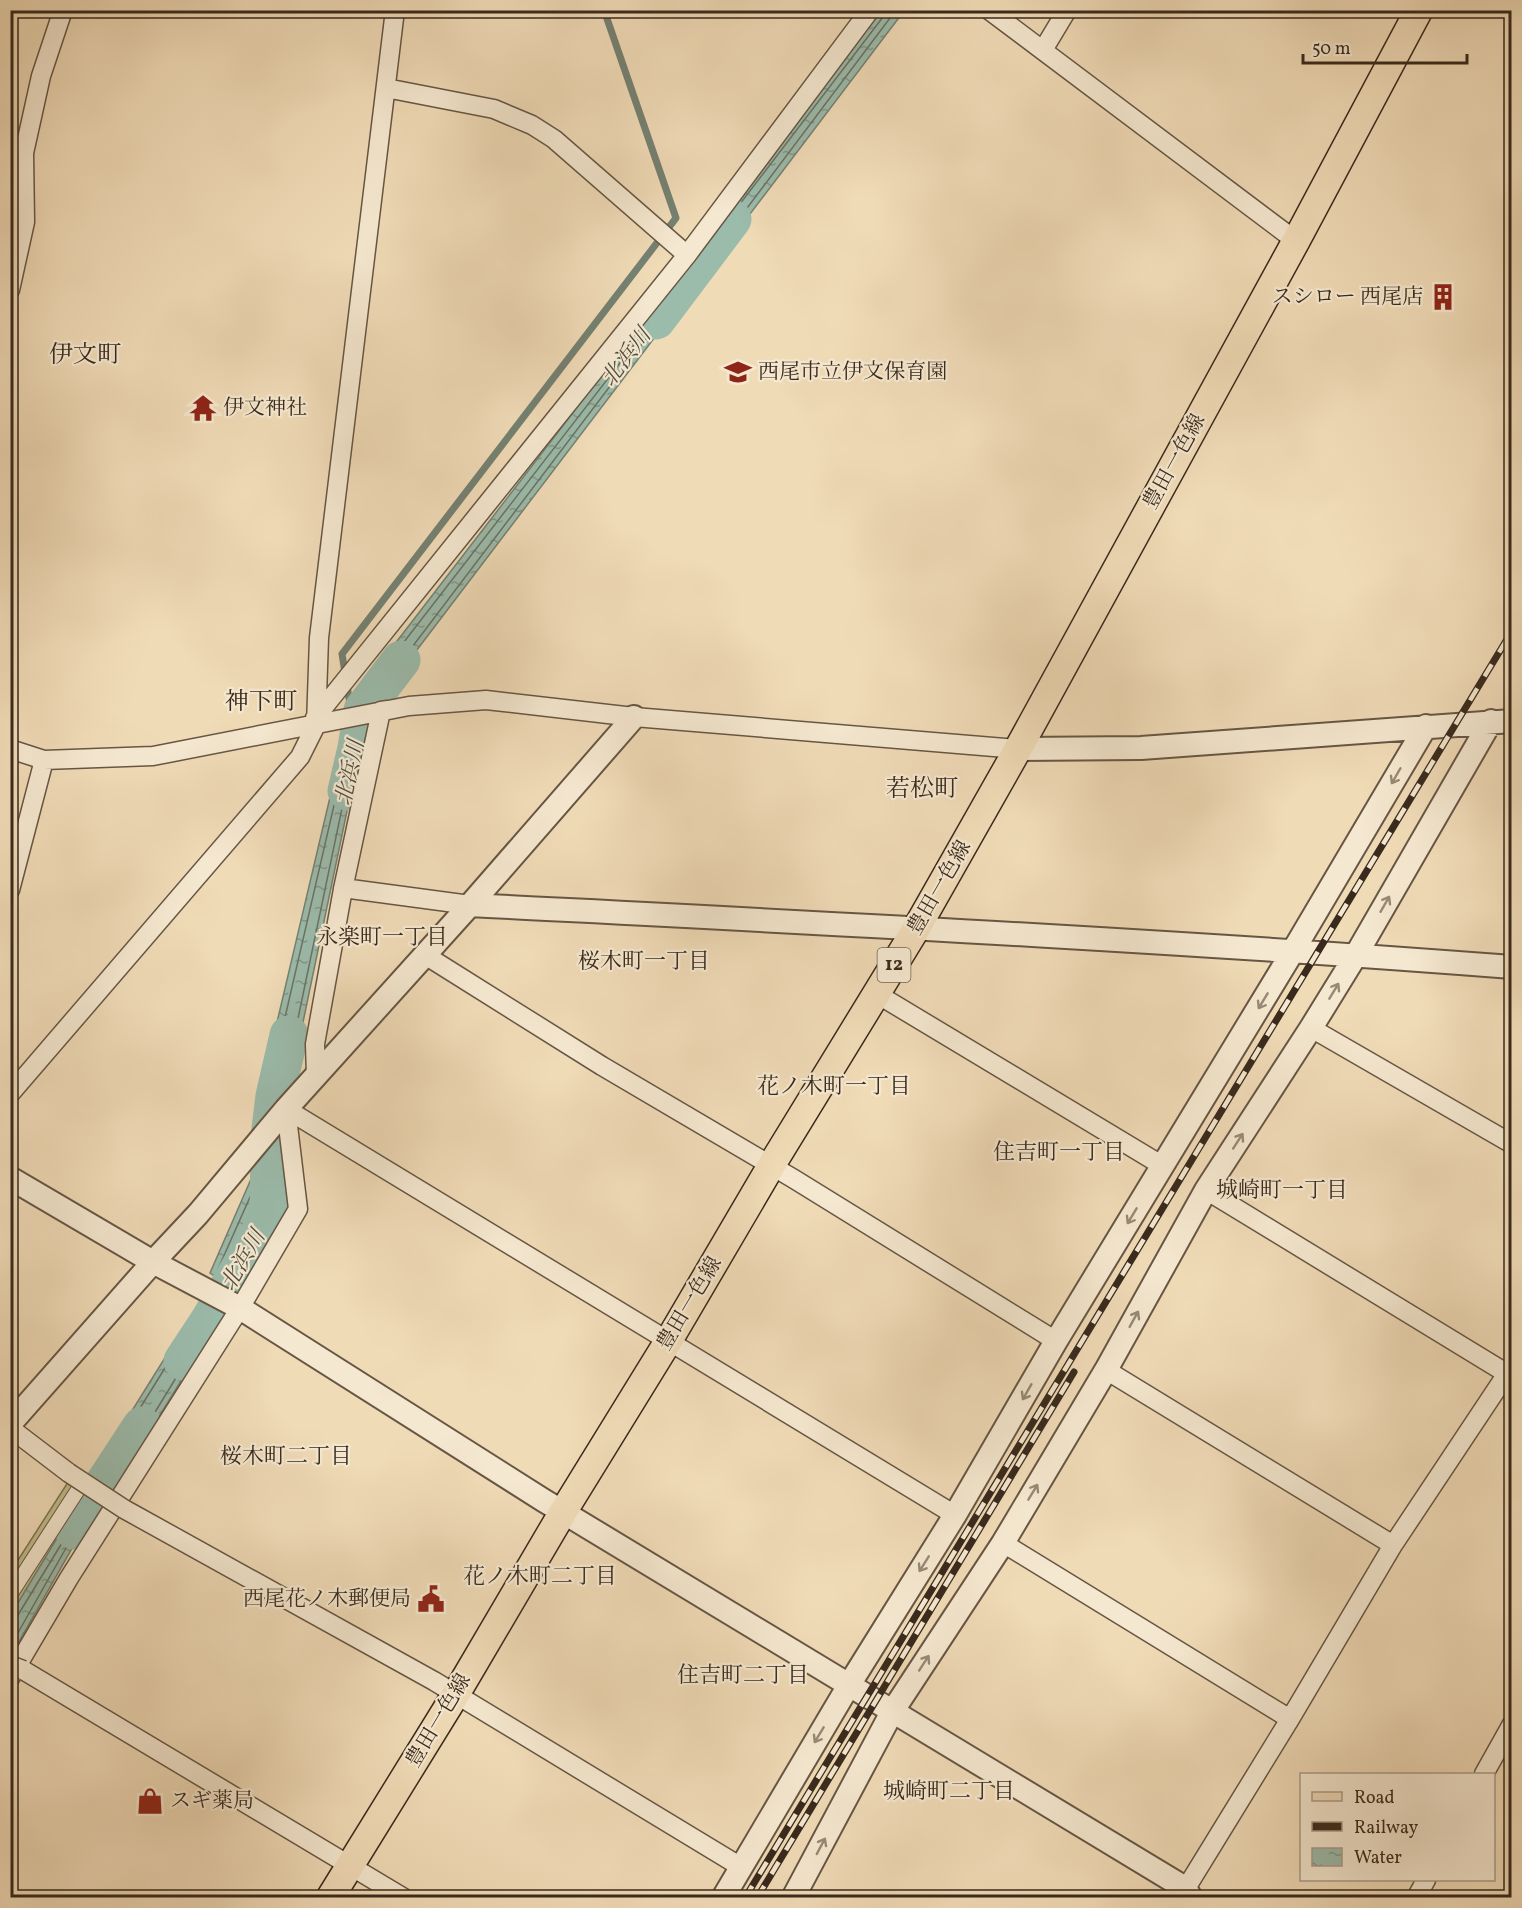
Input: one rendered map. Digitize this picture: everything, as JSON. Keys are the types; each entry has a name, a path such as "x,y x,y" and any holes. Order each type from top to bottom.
{"main road":[{"name":"豊田一色線","path":"330,1898 456,1694 771,1166 916,929 1018,749 1296,241 1419,10"}],"street":[{"path":"10,290 26,222 24,153 41,76 63,10"},
{"path":"321,721 319,638 395,10"},
{"path":"10,1094 300,757 321,721 687,255 870,10"},
{"path":"989,10 1296,241"},
{"path":"1043,50 1067,10"},
{"path":"386,88 494,109 532,125 554,139 687,255"},
{"path":"10,749 44,760 153,756 321,721 409,706 486,700 634,717 1018,749 1141,748 1501,721"},
{"path":"316,1076 315,1044 343,888 384,711"},
{"path":"634,717 470,905 286,1109 198,1214 153,1262 10,1426 76,1478 124,1509 456,1694 741,1867"},
{"path":"793,1898 892,1712 1003,1543 1106,1370 1206,1190 1311,1028 1501,721"},
{"path":"723,1898 849,1685 955,1515 1056,1341 1293,951 1426,726"},
{"path":"10,890 44,760"},
{"path":"343,888 470,905 1293,951 1512,967"},
{"path":"425,955 602,1066 771,1166 1056,1341"},
{"path":"877,994 1162,1166"},
{"path":"1311,1028 1512,1144"},
{"path":"286,1109 298,1209 69,1578 15,1671 404,1898"},
{"path":"286,1109 955,1515"},
{"path":"10,1178 174,1274 238,1307 563,1512 849,1685 1185,1894 1393,1545 1509,1370 1206,1190"},
{"path":"1106,1370 1393,1545"},
{"path":"10,1595 76,1478"},
{"path":"1003,1543 1290,1719"},
{"path":"1485,1773 1512,1724"},
{"path":"1416,1898 1425,1881"}],"shaded area":[{"path":"70,1479 86,1490 11,1618 11,1571"}],"water":[{"path":"880,11 904,11 709,268 695,254"},
{"name":"北浜川","path":"682,271 696,283 375,705 354,697"},
{"name":"北浜川","path":"362,739 292,1075 258,1103 343,742"},
{"name":"北浜川","path":"286,1140 281,1212 236,1291 210,1273 258,1163"},
{"name":"北浜川","path":"196,1308 219,1319 122,1477 100,1462"},
{"path":"86,1490 100,1499 16,1647 11,1644 10,1616"}],"waterway":[{"path":"357,748 342,654 676,218 604,10"},
{"name":"北浜川","path":"656,320 732,219"},
{"name":"北浜川","path":"347,791 363,710 401,660"},
{"name":"北浜川","path":"183,1361 210,1320 269,1218 270,1137 275,1096 289,1035"},
{"name":"北浜川","path":"74,1530 142,1426"}],"railway":[{"path":"745,1898 1512,631"},
{"path":"757,1898 1074,1372"}],"place":[{"name":"スシロー 西尾店","path":"1443,297"},
{"name":"西尾市立伊文保育園","path":"738,372"},
{"name":"伊文神社","path":"203,408"},
{"name":"西尾花ノ木郵便局","path":"431,1599"},
{"name":"スギ薬局","path":"150,1801"}],"district":[{"name":"伊文町","path":"85,356"},
{"name":"神下町","path":"261,703"},
{"name":"若松町","path":"922,790"},
{"name":"永楽町一丁目","path":"382,938"},
{"name":"桜木町一丁目","path":"644,962"},
{"name":"花ノ木町一丁目","path":"834,1087"},
{"name":"住吉町一丁目","path":"1059,1153"},
{"name":"城崎町一丁目","path":"1282,1191"},
{"name":"桜木町二丁目","path":"286,1457"},
{"name":"花ノ木町二丁目","path":"540,1577"},
{"name":"住吉町二丁目","path":"743,1676"},
{"name":"城崎町二丁目","path":"949,1792"}]}
